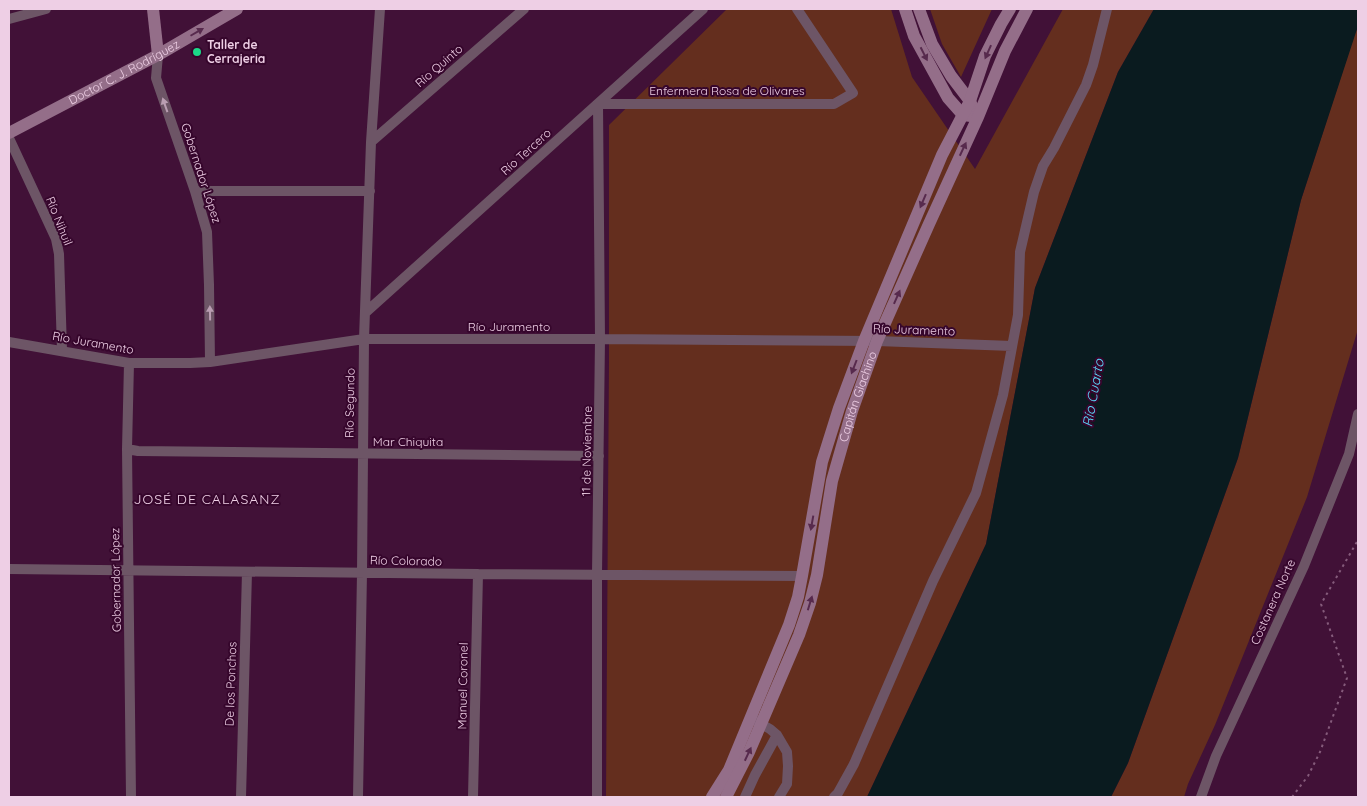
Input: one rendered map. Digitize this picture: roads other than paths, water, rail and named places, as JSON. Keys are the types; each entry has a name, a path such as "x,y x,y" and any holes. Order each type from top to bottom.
{"main road":[{"path":"153,9 158,55"},
{"name":"Doctor C. J. Rodríguez","path":"9,133 158,55 237,9"},
{"path":"905,9 914,36 948,98 964,115 978,117"},
{"path":"919,9 932,44 951,76 970,101 978,117"},
{"name":"Capitán Giachino","path":"726,797 749,752 756,721 798,597 822,462 839,408 864,340 942,155 964,115 985,56 1000,24 1010,9"},
{"name":"Capitán Giachino","path":"712,797 756,721 799,635 817,575 832,481 852,411 877,340 978,117 1005,50 1027,9"}],"street":[{"path":"9,19 46,9"},
{"name":"Río Segundo","path":"358,797 364,340 371,142 380,9"},
{"name":"Río Quinto","path":"371,142 524,9"},
{"name":"Río Tercero","path":"365,313 704,9"},
{"name":"Enfermera Rosa de Olivares","path":"598,104 834,104 853,93 797,9"},
{"path":"834,797 854,764 933,581 976,493 1003,395 1018,315 1020,252 1034,192 1042,166 1054,148 1086,84 1093,65 1107,9"},
{"name":"Gobernador López","path":"158,55 156,78 207,232 210,362"},
{"name":"11 de Noviembre","path":"597,797 600,339 598,104"},
{"name":"Río Nihuil","path":"9,138 56,239 59,254 62,350"},
{"path":"195,192 370,191"},
{"name":"Río Juramento","path":"9,342 129,363 210,362 364,340 877,340 1012,346"},
{"name":"Gobernador López","path":"129,363 127,449 131,797"},
{"name":"Costanera Norte","path":"1201,797 1216,756 1310,549 1349,454 1358,414"},
{"name":"Mar Chiquita","path":"127,449 138,452 599,456"},
{"name":"Río Colorado","path":"9,569 802,576"},
{"name":"De los Ponchos","path":"240,797 247,572"},
{"name":"Manuel Coronel","path":"473,797 478,574"},
{"path":"756,721 777,735 787,752 787,784 779,797"},
{"path":"745,797 777,735"}],"water":[{"name":"Río Cuarto","path":"1154,9 1358,9 1358,26 1301,200 1238,458 1128,763 1111,797 867,797 986,544 1035,288 1118,72"}],"place":[{"name":"Taller de Cerrajeria","path":"197,52"}],"district":[{"name":"JOSÉ DE CALASANZ","path":"207,499"}]}
